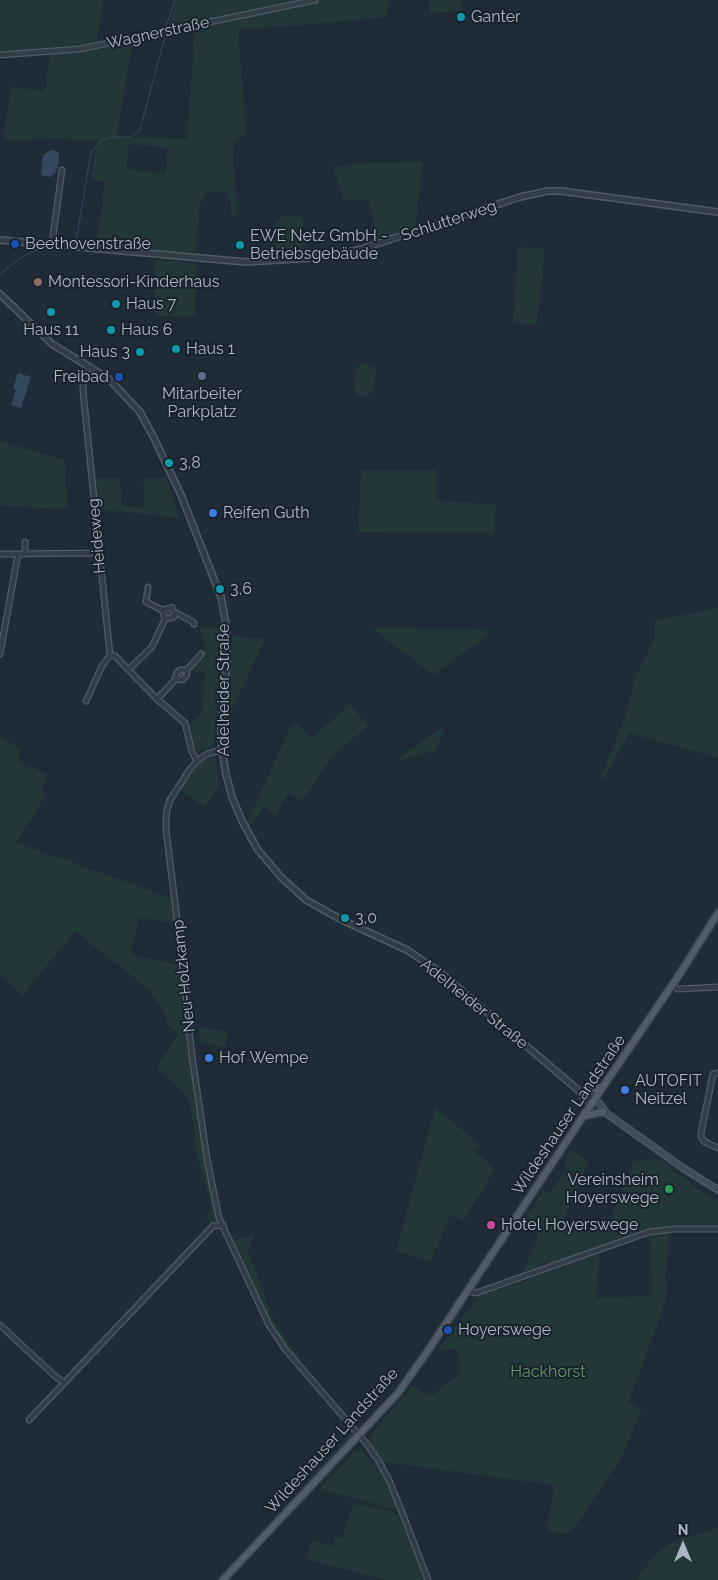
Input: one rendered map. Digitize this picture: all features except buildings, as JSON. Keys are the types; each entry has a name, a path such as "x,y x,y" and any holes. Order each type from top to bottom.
{"main road":[{"name":"Wildeshauser Landstraße","path":"223,1580 398,1393 672,986 718,912"},
{"path":"580,1091 603,1087"},
{"path":"593,1102 683,1168 718,1190"},
{"path":"584,1116 605,1112"}],"street":[{"name":"Wagnerstraße","path":"0,55 80,49 315,0"},
{"path":"52,244 62,170"},
{"name":"Schlutterweg","path":"0,240 246,262 312,258 358,250 520,197 548,191 718,212"},
{"name":"Adelheider Straße","path":"0,294 52,344 109,379 124,393 142,415 181,495 220,597 226,624 227,661 221,729 222,750 232,797 242,822 258,850 281,877 306,900 342,920 407,950 441,974 593,1102"},
{"name":"Heideweg","path":"88,366 82,391 110,655"},
{"path":"24,554 25,542"},
{"path":"0,554 99,553"},
{"path":"0,654 18,554"},
{"path":"148,587 146,602 162,610 172,608 173,611 194,624"},
{"path":"129,669 152,647 165,619 162,610"},
{"path":"165,619 174,617 173,611"},
{"path":"157,699 176,680 182,680 187,675 187,670 201,654"},
{"path":"86,701 102,666 110,655 115,656 157,699 185,723 192,752 197,760 207,754 222,750"},
{"name":"Neu-Holzkamp","path":"197,760 170,800 167,810 166,830 192,1056 207,1160 215,1199 223,1225 262,1310 285,1349 378,1460 389,1480 428,1580"},
{"path":"672,986 678,989 718,987"},
{"path":"718,1073 713,1074 701,1133 701,1137 705,1142 718,1148"},
{"path":"29,1420 213,1226 223,1225"},
{"path":"468,1290 475,1293 479,1292 649,1232 675,1229 718,1229"},
{"path":"0,1324 56,1377 64,1382"}],"green space":[{"path":"0,0 103,0 97,44 51,50 0,53"},
{"path":"176,0 303,0 169,27"},
{"path":"322,0 389,0 386,17 238,29 246,133 233,144 237,214 232,218 229,197 226,191 208,192 200,204 195,251 183,254 96,245 105,182 91,180 97,141 60,139 5,140 4,133 12,86 45,92 50,53 77,54 133,41 117,137 187,139 195,26","holes":["129,144 168,148 165,174 126,169"]},
{"path":"429,0 461,0 462,11 430,13"},
{"path":"422,162 416,227 377,239 369,201 344,199 332,167 362,163"},
{"path":"290,215 301,217 303,221 304,256 275,258 276,222 282,217"},
{"path":"518,247 545,248 537,325 513,323"},
{"path":"155,259 196,264 195,317 155,316"},
{"path":"362,363 376,368 374,387 371,393 355,397 356,368"},
{"path":"0,441 65,460 67,509 0,506"},
{"path":"361,470 436,470 436,500 496,505 494,533 358,532"},
{"path":"120,478 122,505 145,509 143,479 169,478 168,482 179,518 97,509 95,479"},
{"path":"718,608 718,758 629,733 604,779 601,777 626,714 636,676 654,640 654,621"},
{"path":"200,627 220,628 221,657 214,745 197,752 189,727 202,712 205,672 190,671 203,655 205,643"},
{"path":"371,628 486,629 487,634 434,675"},
{"path":"232,636 265,639 226,722 231,664"},
{"path":"350,704 368,726 331,757 303,801 288,793 276,816 264,807 248,828 246,825 293,721 312,738"},
{"path":"446,725 435,751 394,762 417,745"},
{"path":"0,737 21,748 17,761 47,774 41,792 46,795 16,842 172,898 175,923 139,918 130,954 181,966 196,1098 219,1222 212,1224 206,1218 212,1207 197,1157 190,1100 156,1067 179,1034 166,1023 167,1018 151,991 75,931 22,996 0,975"},
{"path":"216,757 219,787 204,807 180,790 200,762"},
{"path":"201,1027 227,1032 225,1048 199,1042"},
{"path":"435,1108 480,1144 473,1150 495,1169 464,1221 451,1214 430,1262 396,1251"},
{"path":"569,1150 589,1161 560,1227 587,1230 609,1224 633,1161 660,1159 702,1192 718,1200 718,1227 673,1227 648,1230 522,1275 538,1237 538,1230 525,1219 543,1191 550,1193 566,1168 565,1160"},
{"path":"255,1234 248,1252 274,1320 298,1357 296,1358 269,1319 234,1241"},
{"name":"Hackhorst","path":"650,1234 669,1234 666,1279 667,1297 629,1402 642,1409 621,1458 570,1534 546,1531 554,1485 384,1462 369,1441 370,1436 412,1386 431,1396 460,1374 459,1355 454,1349 439,1349 479,1296 600,1253 596,1298 652,1296"},
{"path":"362,1450 380,1471 398,1510 318,1490 355,1452"},
{"path":"357,1504 393,1512 400,1516 423,1580 386,1580 306,1559 312,1540 332,1547 336,1537 342,1538 352,1507"},
{"path":"718,1528 718,1580 636,1580 654,1556 674,1541"}],"water":[{"path":"52,150 59,152 56,172 50,177 41,175 43,155"},
{"path":"18,373 31,377 21,408 11,405 16,390 13,388"}],"waterway":[{"path":"166,27 175,0"},
{"path":"76,242 91,153 101,140 113,137 131,137 140,130 165,36"},
{"path":"0,274 20,258 41,248"},
{"path":"304,1487 351,1435"},
{"path":"284,1508 302,1490"},
{"path":"249,1546 281,1512"},
{"path":"217,1580 246,1550"}],"place":[{"name":"Ganter","path":"461,17"},
{"name":"Beethovenstraße","path":"15,244"},
{"name":"EWE Netz GmbH - Betriebsgebäude","path":"240,245"},
{"name":"Montessori-Kinderhaus","path":"38,282"},
{"name":"Haus 7","path":"116,304"},
{"name":"Haus 11","path":"51,312"},
{"name":"Haus 6","path":"111,330"},
{"name":"Haus 1","path":"176,349"},
{"name":"Haus 3","path":"140,352"},
{"name":"Mitarbeiter Parkplatz","path":"202,376"},
{"name":"Freibad","path":"119,377"},
{"name":"3,8","path":"169,463"},
{"name":"Reifen Guth","path":"213,513"},
{"name":"3,6","path":"220,589"},
{"name":"3,0","path":"345,918"},
{"name":"Hof Wempe","path":"209,1058"},
{"name":"AUTOFIT Neitzel","path":"625,1090"},
{"name":"Vereinsheim Hoyerswege","path":"669,1189"},
{"name":"Hotel Hoyerswege","path":"491,1225"},
{"name":"Hoyerswege","path":"448,1330"}]}
